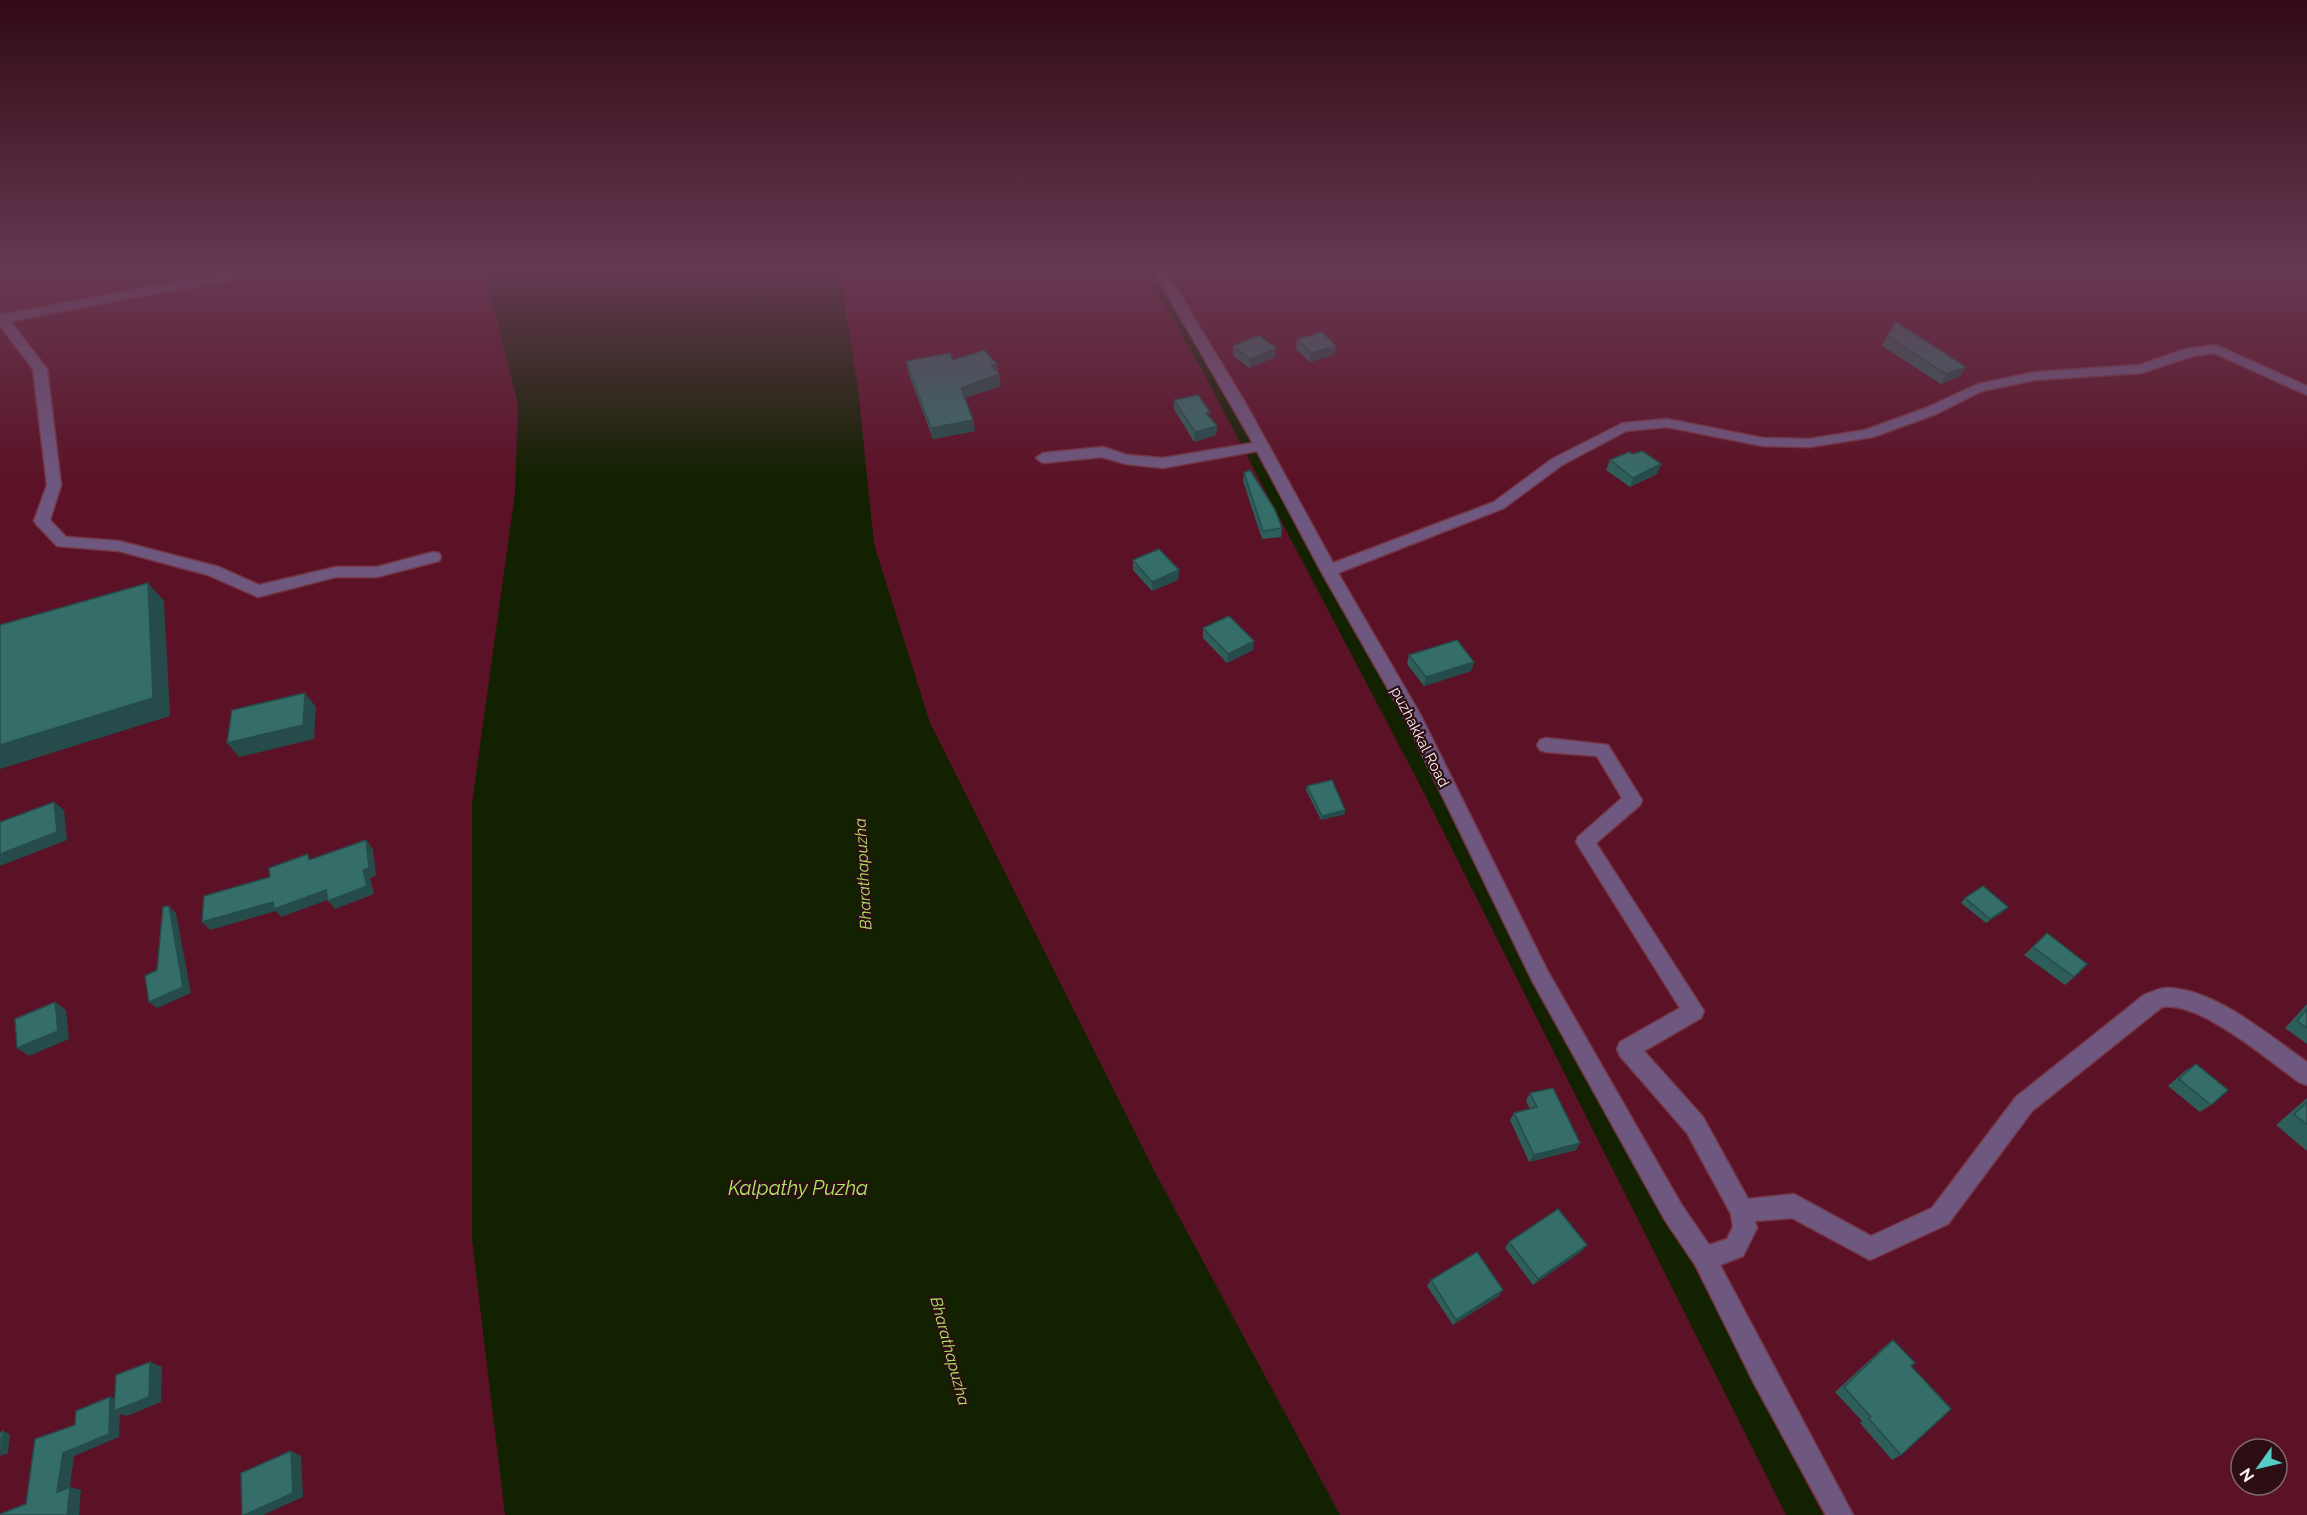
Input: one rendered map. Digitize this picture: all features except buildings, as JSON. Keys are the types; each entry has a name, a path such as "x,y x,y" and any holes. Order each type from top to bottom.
{"street":[{"path":"17,339 40,369 54,485 42,521 62,542 119,546 213,571 258,591 336,572 377,572 433,557"},
{"name":"puzhakkal Road","path":"1199,339 1411,714 1540,976 1673,1212 1704,1258 1763,1374 1840,1515"},
{"path":"1329,572 1499,505 1557,462 1623,427 1667,423 1763,442 1809,443 1868,434 1932,411 1978,388 2035,376 2141,369 2191,352 2216,349 2307,391"},
{"path":"1042,458 1103,452 1126,459 1163,464 1261,446"},
{"path":"1546,745 1602,750 1633,800 1585,842 1694,1011 1628,1049 1695,1125 1742,1211 1745,1228 1735,1248 1704,1258"},
{"path":"1742,1211 1794,1206 1870,1248 1940,1216 2024,1104 2151,1002 2160,999 2169,997 2198,1004 2229,1021 2307,1075"}],"water":[{"name":"Kalpathy Puzha","path":"501,339 850,339 858,388 874,544 930,723 1157,1176 1340,1515 505,1515 472,1240 472,803 515,493 518,404"}],"waterway":[{"path":"1193,339 1312,556 1433,787 1805,1515"}],"water label":[{"name":"Bharathapuzha","path":"863,874"},
{"name":"Bharathapuzha","path":"950,1351"}]}
